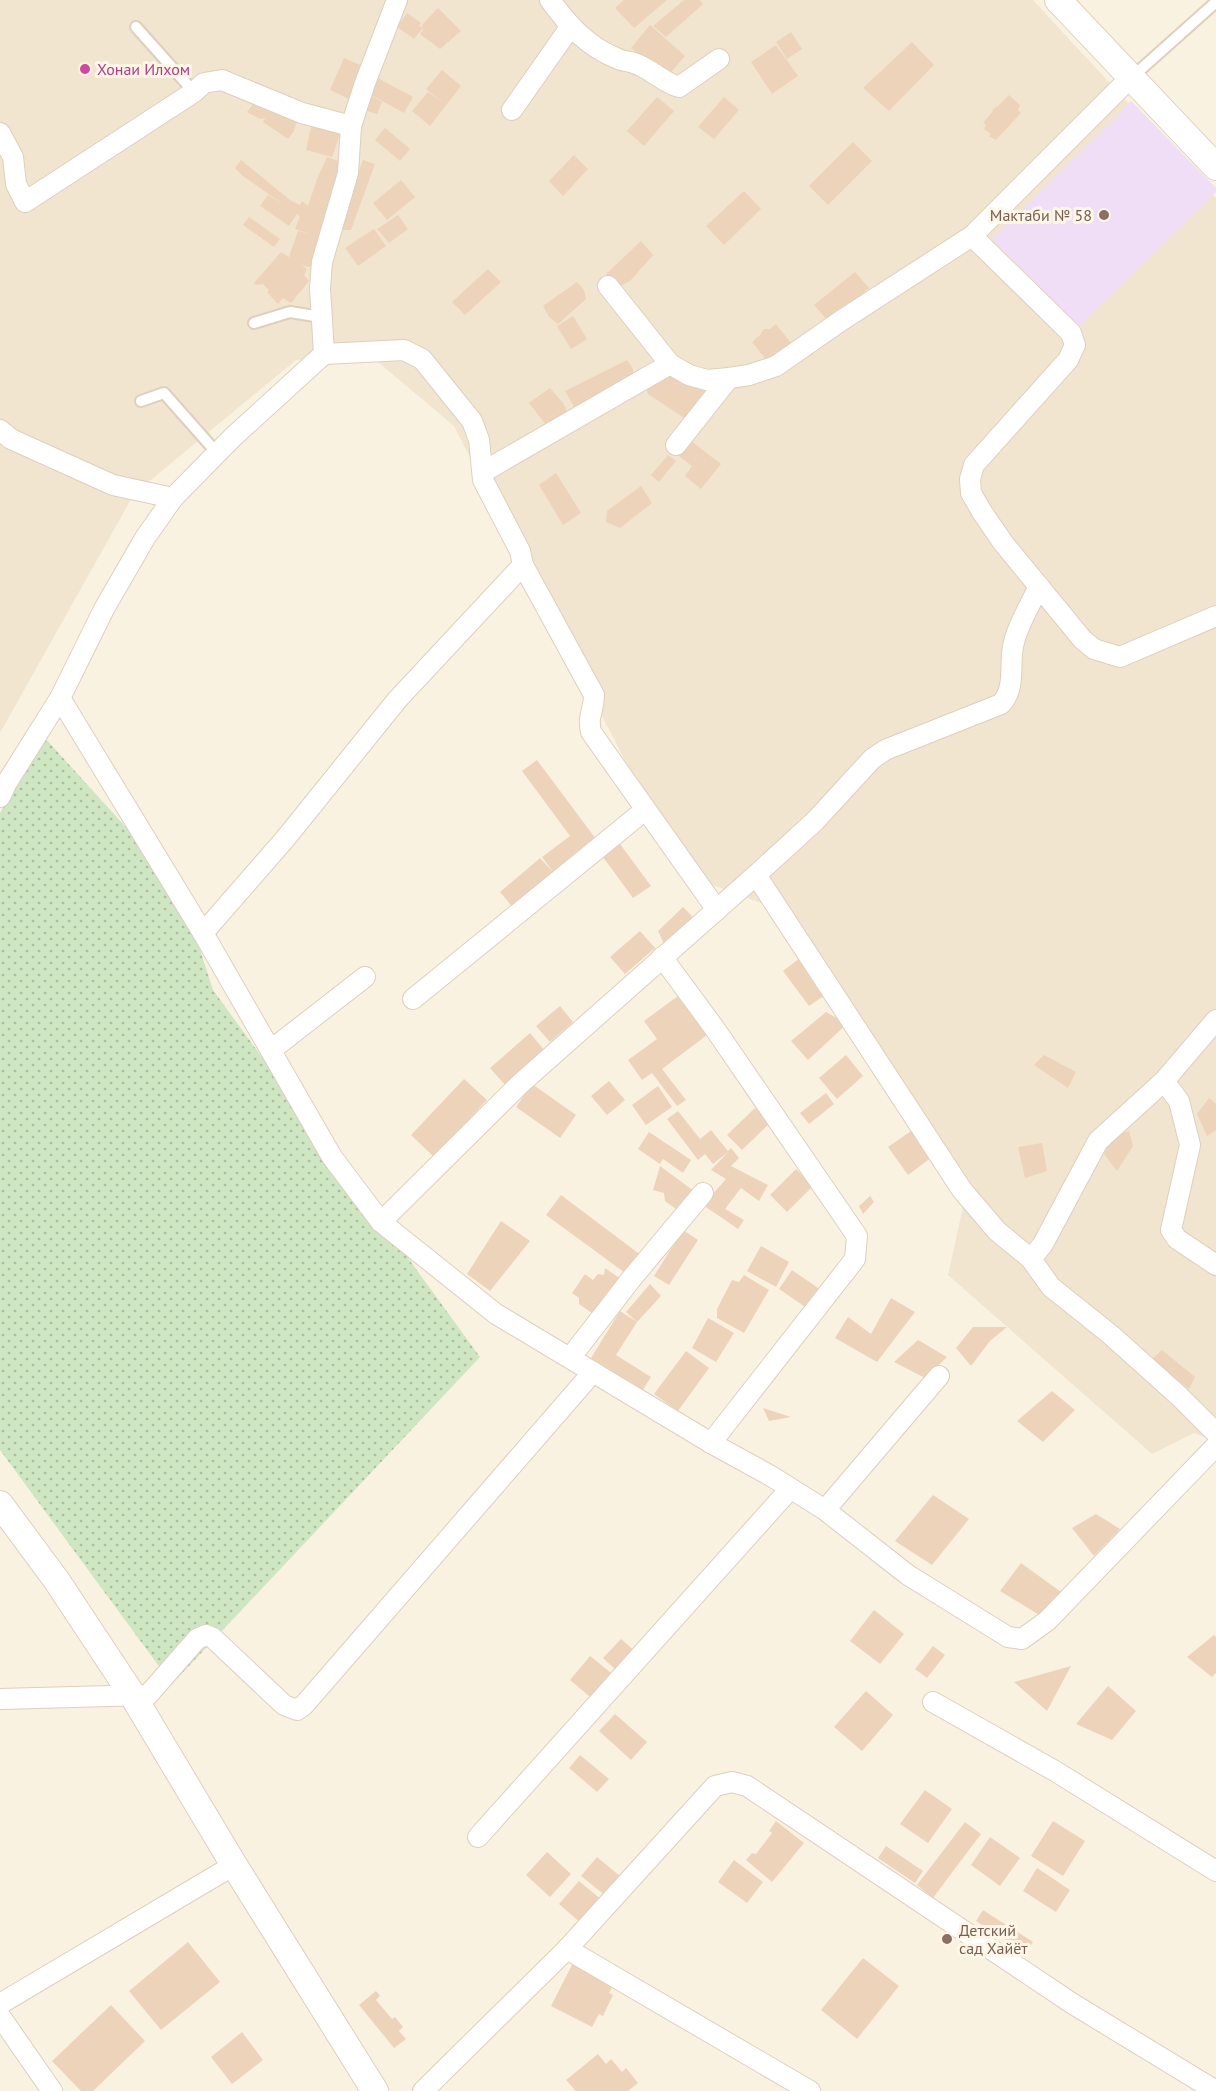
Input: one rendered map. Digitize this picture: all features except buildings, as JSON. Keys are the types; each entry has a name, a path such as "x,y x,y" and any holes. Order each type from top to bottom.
{"street":[{"path":"324,354 320,288 322,262 348,173 351,126 365,82 397,0"},
{"path":"550,0 590,45 618,60 634,63 668,84 679,87 719,59"},
{"path":"1058,0 1216,167"},
{"path":"512,110 571,26"},
{"path":"608,286 670,364 689,375 707,380 729,378 749,375 776,366 842,320 972,236 1130,78"},
{"path":"0,134 13,157 16,184 25,202 194,92 204,83 222,80 302,113 351,126"},
{"path":"972,236 1071,333 1074,339 1073,352 1068,360 974,465 970,479 970,493 982,512 1004,544 1083,640 1094,649 1120,657 1216,616"},
{"path":"0,797 60,698 104,609 145,537 172,498 324,354 404,350 422,359 472,421 479,440 483,480 520,551 523,565 594,695 594,707 588,720 591,732 717,910"},
{"path":"483,472 670,364"},
{"path":"676,445 729,378"},
{"path":"0,430 11,439 113,485 172,498"},
{"path":"203,933 285,839 397,700 523,565"},
{"path":"381,1222 520,1084 814,821 872,759 885,750 1001,704 1009,696 1014,643 1040,586"},
{"path":"60,698 203,933 332,1157 381,1222 496,1314 825,1510 908,1575 1008,1637 1022,1639 1047,1621 1216,1446"},
{"path":"413,999 645,810"},
{"path":"756,875 962,1190 997,1231 1031,1259 1051,1287 1179,1396 1216,1433"},
{"path":"662,957 716,1029 856,1236 855,1259 711,1443"},
{"path":"271,1050 365,977"},
{"path":"1031,1259 1043,1244 1098,1141 1164,1081 1216,1020"},
{"path":"1164,1081 1179,1101 1190,1145 1171,1230 1177,1239 1216,1265"},
{"path":"570,1358 632,1278 703,1193"},
{"path":"0,1699 148,1695 197,1640 206,1635 213,1638 284,1705 297,1710 304,1705 593,1372"},
{"path":"825,1510 939,1376"},
{"path":"478,1837 790,1489"},
{"path":"0,1504 57,1581 133,1696 234,1865 375,2091"},
{"path":"933,1702 1055,1771 1216,1871"},
{"path":"423,2091 567,1949 715,1786 732,1782 747,1786 1073,2004 1216,2091"},
{"path":"0,2004 234,1865"},
{"path":"567,1949 810,2091"},
{"path":"0,2016 52,2091"}],"lane":[{"path":"1130,78 1216,2"},
{"path":"136,27 194,92"},
{"path":"254,323 290,312 321,317"},
{"path":"141,401 164,393 217,453"}],"shaded area":[{"path":"0,0 1033,0 1216,198 1216,1441 1194,1433 1152,1454 948,1275 963,1207 774,908 694,878 623,757 454,426 372,357 296,360 134,494 0,733"},
{"name":"Мактаби № 58","path":"1131,101 1216,188 1216,192 1079,327 992,239"}],"green space":[{"path":"44,737 143,846 192,925 213,990 480,1357 172,1684 0,1450 0,813"}],"place":[{"name":"Хонаи Илхом","path":"85,69"},
{"name":"Мактаби № 58","path":"1104,215"},
{"name":"Детский сад Хайёт","path":"947,1939"}]}
